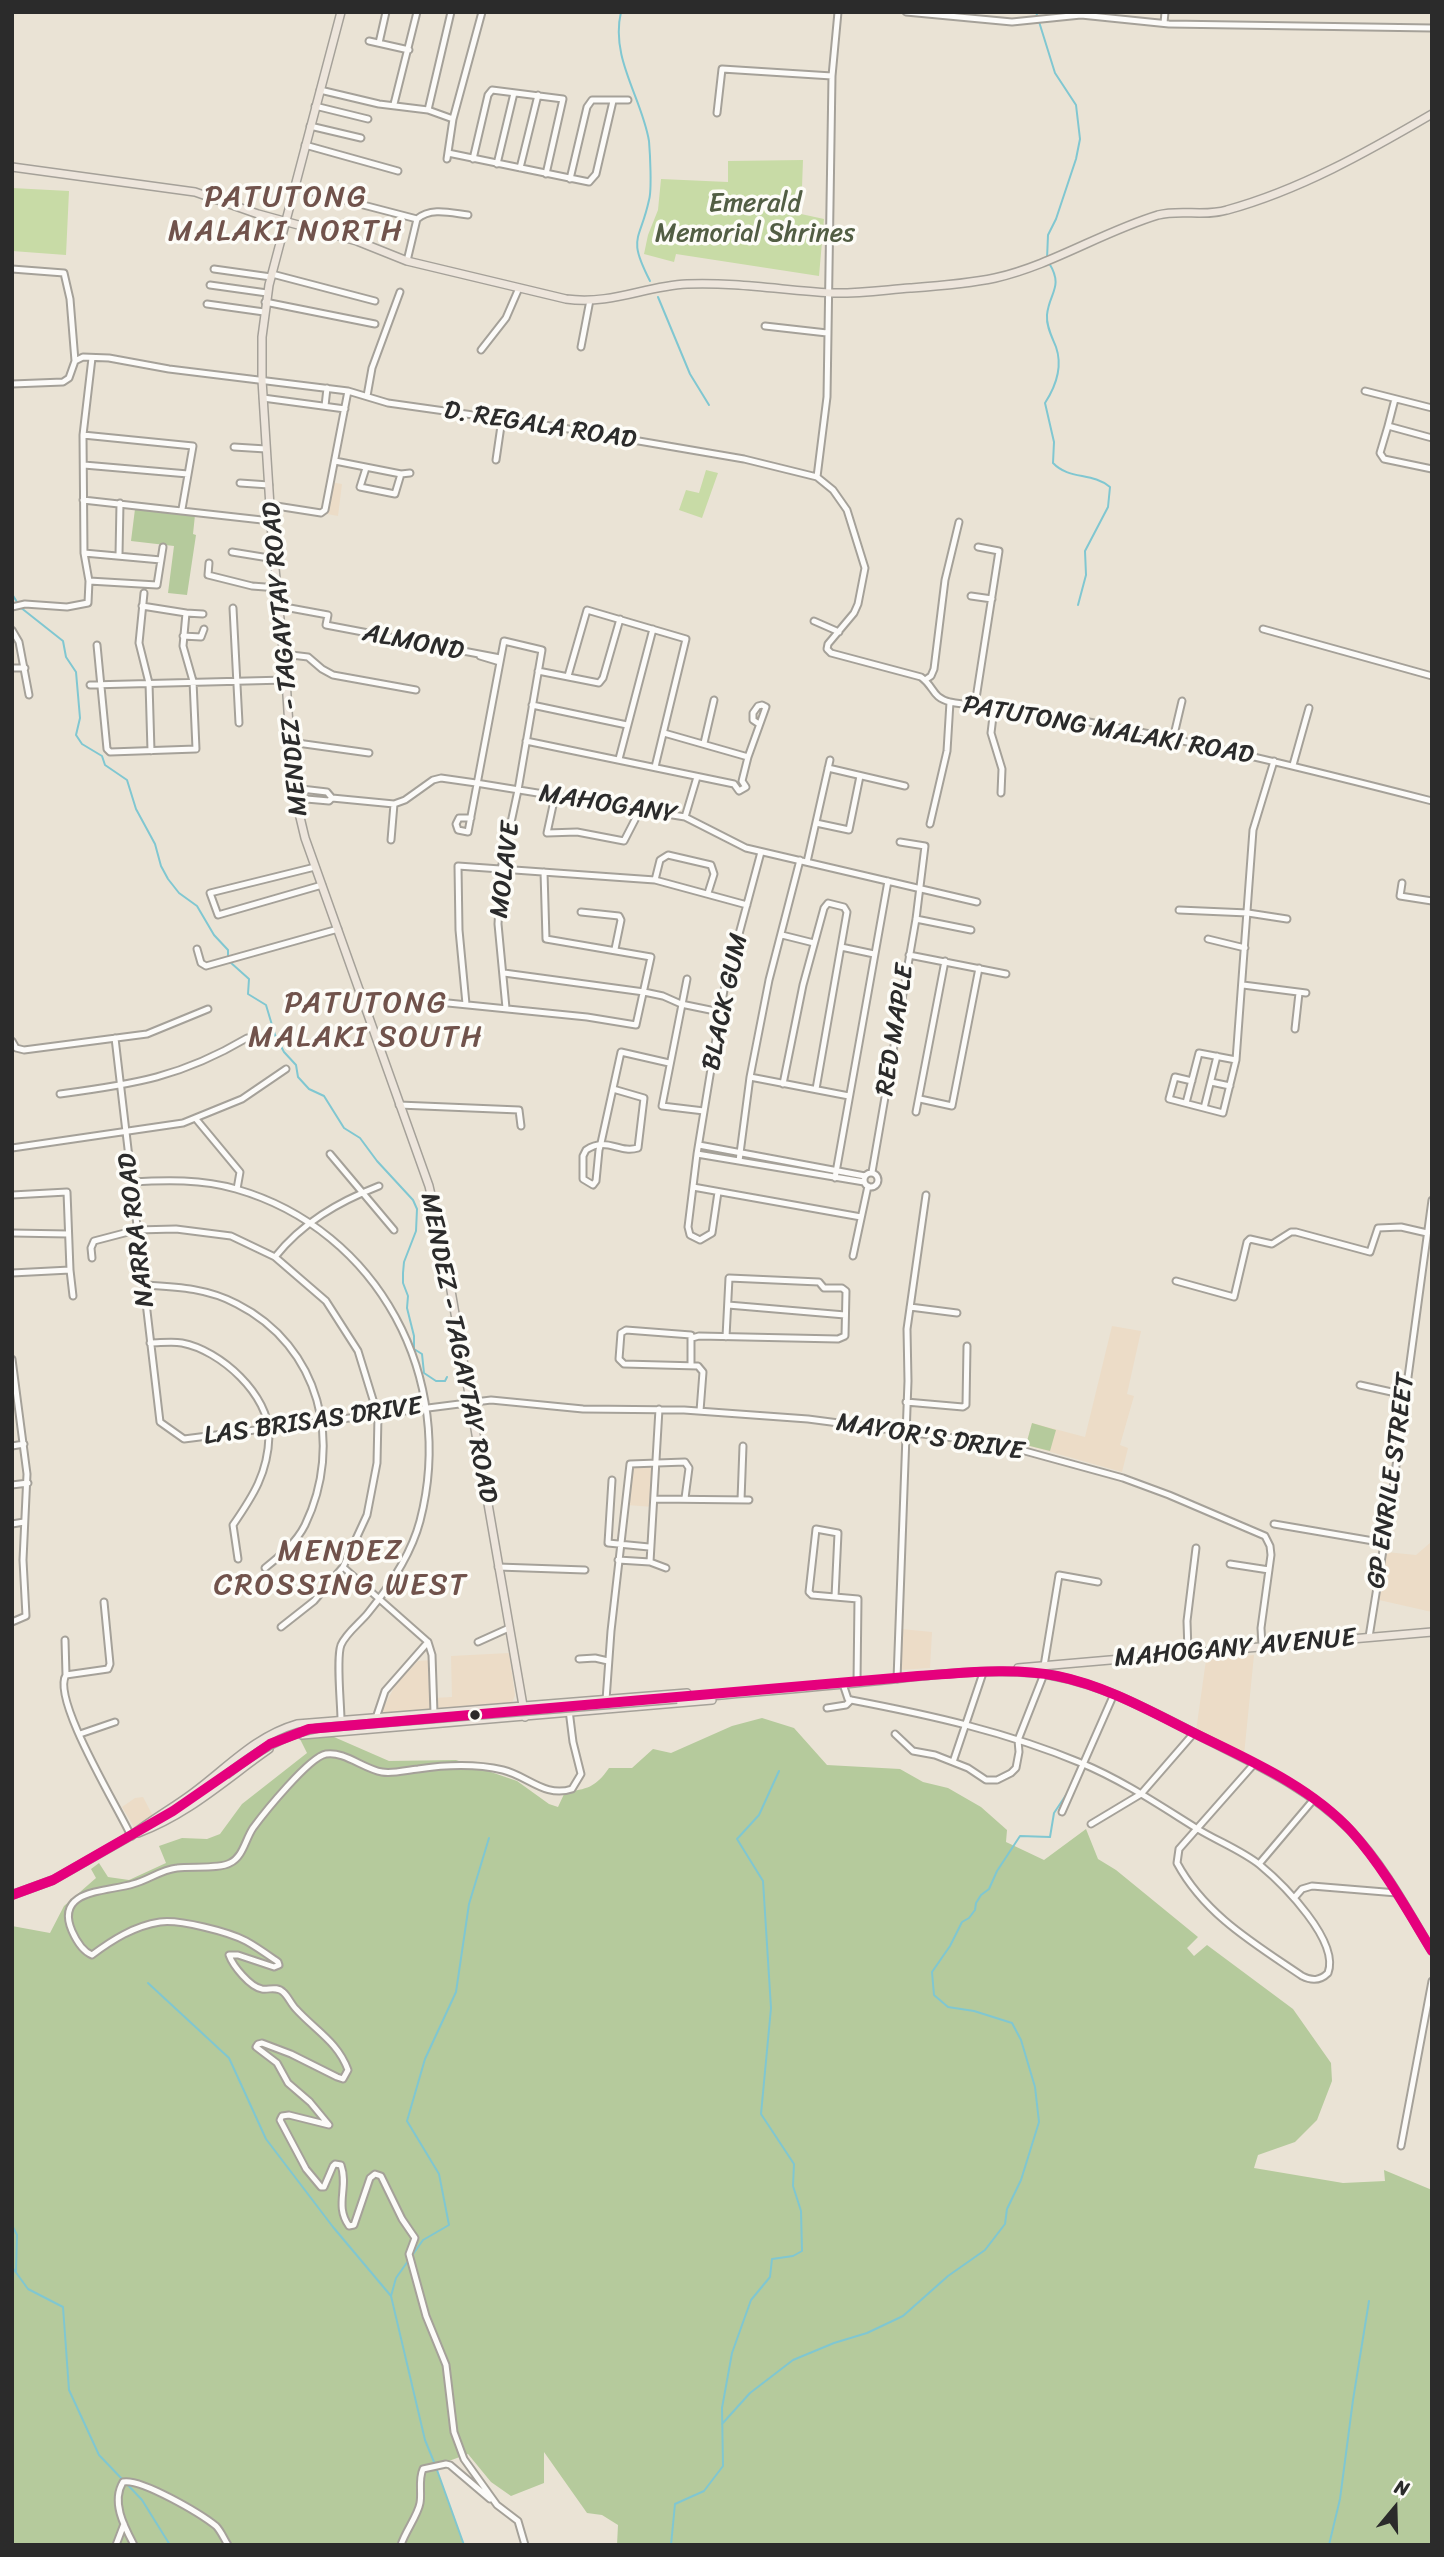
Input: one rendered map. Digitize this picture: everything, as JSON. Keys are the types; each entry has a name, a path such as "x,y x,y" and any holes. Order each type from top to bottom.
{"main road":[{"name":"MENDEZ - TAGAYTAY ROAD","path":"341,12 293,187 264,312 262,380 266,449 294,798 300,824 429,1186 438,1220 525,1717"},
{"path":"12,167 186,190 357,241 407,261 566,299 621,298 686,284 743,285 829,293 861,292 967,283 1007,275 1042,264 1158,215 1170,212 1216,213 1305,182 1432,114"},
{"name":"MAHOGANY AVENUE","path":"782,1689 983,1672 1044,1670 1058,1665 1188,1652 1432,1632"},
{"path":"1055,1676 1053,1671 1058,1665"},
{"path":"1044,1670 1055,1676 1114,1694 1254,1764 1314,1799 1350,1830 1382,1869 1432,1951"},
{"path":"131,1836 264,1738 297,1724 758,1687 782,1689"},
{"path":"131,1836 177,1815 208,1796 267,1750 299,1736 756,1696 782,1689"},
{"path":"12,1895 53,1880 131,1836 201,1794 270,1744 298,1732 318,1728 782,1689"}],"street":[{"path":"379,43 386,12"},
{"path":"394,104 417,12"},
{"path":"428,110 451,12"},
{"path":"482,12 453,119 448,156 589,182 596,174 613,101"},
{"path":"814,621 838,632 858,604 864,562 851,529 847,510 833,490 817,477 827,397 832,76 838,12"},
{"path":"906,12 1012,22 1081,15 1164,23 1432,28"},
{"path":"1164,23 1165,12"},
{"path":"369,41 409,50"},
{"path":"718,113 722,68 832,76"},
{"path":"320,90 379,104 428,110 453,119"},
{"path":"473,159 488,95 492,90 563,99 546,174"},
{"path":"498,164 514,93"},
{"path":"520,168 538,96"},
{"path":"570,178 587,107 592,100 628,100"},
{"path":"315,106 368,119"},
{"path":"310,126 361,138"},
{"path":"304,145 398,171"},
{"path":"293,187 417,219"},
{"path":"407,261 417,219 438,212 468,215"},
{"path":"12,268 64,273 70,299 75,361 69,378 63,382 12,384"},
{"path":"214,269 271,275 375,301"},
{"path":"210,285 375,324"},
{"path":"481,350 506,318 519,288"},
{"path":"367,396 372,369 400,292"},
{"path":"581,347 590,300"},
{"path":"206,304 264,312"},
{"path":"765,326 827,333"},
{"name":"D. REGALA ROAD","path":"75,361 83,357 348,391 388,403 744,459 817,477"},
{"path":"92,358 83,435 83,500 88,603 93,612"},
{"path":"324,406 327,388"},
{"path":"270,505 321,513 324,510 348,391"},
{"path":"1365,391 1432,408"},
{"path":"263,398 345,409"},
{"path":"1395,399 1380,453 1382,457 1432,469"},
{"path":"496,460 502,419"},
{"path":"1388,426 1432,438"},
{"path":"83,435 193,446 182,509"},
{"path":"234,447 266,449"},
{"path":"335,461 401,474 410,473"},
{"path":"84,464 188,474"},
{"path":"366,468 360,487 395,494 401,474"},
{"path":"240,483 269,485"},
{"path":"83,500 271,521"},
{"path":"119,555 120,503"},
{"path":"925,680 931,677 934,669 945,580 959,522"},
{"path":"89,581 157,584 163,547"},
{"path":"975,705 999,551 978,547"},
{"path":"232,552 275,559"},
{"path":"84,553 161,559"},
{"path":"209,563 208,575 252,586 278,588"},
{"path":"144,593 139,643 149,682 151,751"},
{"path":"971,596 992,599"},
{"path":"12,607 25,604 67,607 88,603"},
{"path":"142,606 204,614"},
{"name":"ALMOND","path":"279,606 328,615 326,625 500,660"},
{"path":"233,608 239,723"},
{"path":"568,676 587,610 686,639 655,766"},
{"path":"97,645 107,748 115,754 196,749 193,681 183,646 186,612"},
{"path":"538,671 599,683 603,678 620,619"},
{"path":"183,636 201,637 204,629"},
{"path":"619,759 653,629"},
{"path":"1263,629 1432,676"},
{"path":"12,630 25,667 29,695"},
{"name":"PATUTONG MALAKI ROAD","path":"838,632 828,644 827,649 831,653 925,680 937,697 950,702 1065,718 1173,739 1293,765 1432,801"},
{"name":"MOLAVE","path":"500,660 504,641 542,649 518,790 501,869 498,924 506,1008"},
{"path":"283,654 308,657 333,675 416,690"},
{"path":"471,818 500,660"},
{"path":"12,668 25,667"},
{"path":"90,685 286,680"},
{"path":"704,743 714,701"},
{"path":"1173,739 1182,701"},
{"path":"930,824 947,751 950,702"},
{"path":"532,705 627,725"},
{"path":"994,708 991,733 1002,769 1000,793"},
{"path":"1293,765 1309,708"},
{"path":"526,741 655,766 734,784 735,789 743,790 746,787 742,781 759,724"},
{"path":"664,733 748,757"},
{"path":"290,742 369,754"},
{"path":"739,1161 750,1077 769,980 816,823 830,760"},
{"path":"1192,1080 1175,1077 1169,1099 1223,1113 1236,1060 1253,830 1274,761"},
{"path":"828,768 905,786"},
{"path":"685,817 697,776"},
{"path":"816,823 849,830 860,776"},
{"name":"MAHOGANY","path":"394,804 405,800 433,780 441,778 685,817 734,843 761,852 977,902"},
{"path":"293,788 327,793 332,798"},
{"path":"309,799 310,790"},
{"path":"555,796 547,833 578,832 624,841 640,810"},
{"path":"294,798 332,798 394,804 391,840"},
{"name":"RED MAPLE","path":"865,1182 876,1186 879,1181 878,1175 872,1172 916,919 925,846 900,842"},
{"name":"BLACK GUM","path":"718,1192 712,1233 700,1240 690,1235 688,1227 697,1154 720,1012 761,852"},
{"path":"655,880 660,860 667,855 710,864 713,874 708,893"},
{"path":"466,1004 459,930 458,866 655,880 747,905"},
{"path":"315,867 210,893 218,915 322,885"},
{"path":"448,1003 587,1017 636,1026 651,957 546,939 544,872"},
{"path":"836,1174 888,881"},
{"path":"1402,883 1400,896 1432,901"},
{"path":"783,1084 814,943 824,908 828,903 844,907 847,912 816,1089"},
{"path":"1179,910 1248,913 1287,919"},
{"path":"581,912 619,916 621,920 615,949"},
{"path":"916,919 971,930"},
{"path":"197,949 201,963 206,965 338,929"},
{"path":"782,935 814,943"},
{"path":"1208,939 1245,948"},
{"path":"841,947 874,954"},
{"path":"909,955 1006,974"},
{"path":"916,1112 944,961"},
{"path":"920,1099 952,1106 979,968"},
{"path":"504,973 644,992 681,1004 720,1012"},
{"path":"687,979 662,1107 704,1111"},
{"path":"1243,985 1302,993 1295,1029"},
{"path":"12,1041 16,1048 24,1050 146,1034 208,1009"},
{"name":"NARRA ROAD","path":"115,1038 160,1422"},
{"path":"60,1094 121,1086 176,1073 202,1063 247,1038"},
{"path":"613,1089 644,1098 638,1148 632,1150 601,1143 586,1150 583,1156 583,1179 593,1185 596,1181 599,1150 601,1143 621,1052 669,1063"},
{"path":"1186,1103 1199,1053 1236,1060"},
{"path":"1204,1108 1217,1056"},
{"path":"12,1148 125,1133 196,1119 242,1099 286,1069"},
{"path":"750,1077 849,1096"},
{"path":"1211,1082 1230,1086"},
{"path":"399,1105 519,1110 521,1126"},
{"path":"196,1119 240,1172 237,1189"},
{"path":"699,1145 865,1182"},
{"path":"330,1154 394,1230"},
{"path":"697,1154 836,1174"},
{"path":"852,1256 861,1217 865,1182 872,1172"},
{"path":"131,1182 181,1181 237,1189 261,1197 308,1222 348,1252 366,1270 390,1304 411,1353 425,1407 430,1457 422,1510 412,1543 380,1599 341,1646 341,1720"},
{"path":"275,1257 308,1222 379,1186"},
{"path":"693,1187 861,1217"},
{"path":"12,1195 67,1192 73,1296"},
{"path":"897,1679 907,1329 926,1195"},
{"name":"GP ENRILE STREET","path":"1368,1637 1385,1542 1432,1200"},
{"path":"1176,1281 1234,1297 1247,1242 1255,1238 1272,1244 1291,1232 1296,1232 1370,1252 1378,1228 1401,1227 1427,1233"},
{"path":"93,1258 91,1248 94,1241 136,1230 176,1229 231,1236 275,1257 326,1301 362,1360 378,1416 377,1463 367,1515 343,1567 314,1601 281,1627"},
{"path":"12,1233 68,1234"},
{"path":"1423,1266 1432,1268"},
{"path":"12,1273 70,1270"},
{"path":"700,1411 703,1372 698,1366 624,1364 619,1359 621,1333 626,1330 691,1335 692,1338 838,1339 845,1336 846,1292 842,1288 824,1289 819,1282 729,1278 726,1337"},
{"path":"144,1285 204,1290 239,1305 259,1318 301,1360 312,1381 323,1421 319,1477 305,1526 296,1540 265,1568"},
{"path":"728,1305 845,1315"},
{"path":"910,1307 957,1313"},
{"path":"691,1366 692,1338"},
{"path":"150,1343 181,1342 226,1363 248,1385 264,1414 268,1429 265,1464 256,1492 233,1525 238,1559"},
{"path":"906,1402 963,1408 967,1346"},
{"path":"12,1359 28,1483 23,1560 26,1616 12,1622"},
{"path":"1360,1385 1405,1395"},
{"name":"MAYOR'S DRIVE","path":"470,1401 491,1400 583,1409 700,1411 808,1419 1021,1450 1123,1478 1169,1494 1265,1536 1270,1548 1261,1628 1262,1646"},
{"name":"LAS BRISAS DRIVE","path":"160,1422 184,1439 378,1416 470,1401"},
{"path":"650,1562 659,1409"},
{"path":"12,1446 24,1444"},
{"path":"741,1500 743,1446"},
{"path":"606,1700 618,1560 630,1464 685,1462 688,1464 685,1498"},
{"path":"612,1480 608,1543 649,1547"},
{"path":"12,1485 28,1483"},
{"path":"655,1499 749,1500"},
{"path":"12,1524 24,1522"},
{"path":"1274,1524 1385,1542"},
{"path":"835,1597 838,1533 816,1529 809,1592 811,1595 835,1597 855,1598 859,1602 857,1682"},
{"path":"1188,1652 1188,1621 1196,1548"},
{"path":"12,1562 23,1560"},
{"path":"618,1560 650,1562 666,1568"},
{"path":"1230,1564 1269,1570"},
{"path":"343,1567 428,1642 432,1655 434,1714"},
{"path":"498,1567 585,1570"},
{"path":"895,1734 913,1751 953,1762 986,1780 997,1780 1011,1773 1016,1768 1018,1740 1044,1670 1059,1575 1098,1582"},
{"path":"66,1675 108,1669 104,1602"},
{"path":"478,1642 509,1628"},
{"path":"65,1640 66,1675 62,1688 107,1794 131,1836"},
{"path":"376,1718 385,1691 428,1642"},
{"path":"579,1659 608,1661"},
{"path":"953,1762 983,1672"},
{"path":"843,1684 848,1699 851,1700 965,1724 1083,1763 1141,1794 1197,1828 1259,1864 1295,1897 1311,1917 1328,1954 1329,1969 1321,1979 1302,1976 1234,1929 1213,1911 1180,1869 1176,1859 1179,1850 1197,1828 1254,1764"},
{"path":"1062,1812 1114,1694"},
{"path":"827,1708 846,1705 851,1700"},
{"path":"497,2505 464,2459 457,2441 449,2406 446,2365 426,2316 409,2255 415,2238 402,2219 382,2176 375,2174 370,2178 354,2225 349,2226 340,2206 344,2185 341,2165 333,2166 324,2186 321,2187 306,2169 280,2120 282,2116 289,2115 329,2125 310,2102 288,2083 277,2063 256,2047 258,2043 291,2054 343,2079 348,2070 332,2042 298,2012 284,1992 277,1988 262,1989 253,1985 234,1965 229,1955 238,1955 274,1967 279,1965 278,1962 246,1941 173,1922 160,1922 115,1937 92,1955 84,1950 70,1928 68,1911 70,1905 86,1895 111,1887 136,1884 160,1871 228,1864 238,1857 253,1828 302,1770 326,1754 337,1755 382,1772 451,1766 488,1768 519,1776 552,1792 572,1789 581,1774 573,1742 568,1703"},
{"path":"80,1734 115,1723"},
{"path":"1091,1824 1141,1794 1194,1733"},
{"path":"1259,1864 1314,1799"},
{"path":"1295,1897 1302,1889 1312,1886 1397,1893"},
{"path":"1401,2146 1432,1981"},
{"path":"401,2545 420,2506 423,2469 446,2464 518,2521 525,2545"},
{"path":"134,2545 124,2524 117,2495 126,2482 150,2488 218,2528 228,2545"},
{"path":"116,2545 124,2524"}],"shaded area":[{"path":"331,482 342,484 338,516 327,514"},
{"path":"1112,1326 1141,1331 1127,1394 1134,1396 1120,1445 1128,1448 1122,1472 1026,1445 1032,1423 1085,1437"},
{"path":"631,1466 655,1467 653,1507 627,1505"},
{"path":"1432,1536 1432,1612 1379,1600 1386,1552 1416,1555 1430,1543"},
{"path":"901,1629 932,1632 930,1668 899,1670"},
{"path":"509,1653 515,1695 511,1706 379,1716 396,1684 418,1661 432,1660 434,1698 452,1697 451,1656"},
{"path":"1254,1655 1244,1755 1196,1731 1206,1660"},
{"path":"143,1797 153,1816 134,1827 122,1807 135,1798"}],"green space":[{"name":"Emerald Memorial Shrines","path":"803,160 801,214 824,219 819,276 676,254 674,262 644,254 658,210 661,179 728,182 728,161"},
{"path":"12,188 69,191 66,255 12,251"},
{"path":"706,470 718,473 702,518 679,510 686,490 699,493"},
{"path":"135,509 195,515 193,534 196,535 187,595 168,593 174,546 131,541"},
{"path":"1032,1423 1056,1430 1050,1451 1026,1445"},
{"path":"762,1718 794,1728 827,1765 900,1769 923,1782 948,1788 981,1807 1007,1830 1006,1842 1044,1860 1086,1829 1098,1859 1116,1870 1198,1937 1187,1948 1194,1956 1207,1945 1293,2009 1331,2063 1332,2081 1317,2120 1295,2142 1258,2155 1254,2168 1343,2183 1385,2181 1384,2170 1432,2190 1432,2545 617,2545 618,2525 602,2515 587,2513 544,2452 544,2483 511,2496 491,2482 468,2454 446,2462 434,2462 464,2545 12,2545 12,1926 50,1933 64,1906 96,1878 91,1869 99,1863 108,1877 129,1880 166,1863 159,1846 182,1838 207,1839 220,1834 242,1804 307,1753 299,1737 330,1733 389,1761 456,1760 517,1781 549,1804 558,1807 565,1792 590,1786 609,1768 632,1768 653,1749 671,1753 732,1726"}],"waterway":[{"path":"621,12 619,29 623,62 649,141 650,195 637,247 650,281"},
{"path":"1036,12 1055,73 1076,105 1080,139 1076,159 1048,235 1047,259"},
{"path":"1049,263 1055,284 1047,319 1059,362 1055,383 1045,403 1054,442 1053,463 1066,472 1096,479 1110,487 1108,507 1085,551 1086,575 1078,605"},
{"path":"658,297 690,374 709,405"},
{"path":"12,594 17,602"},
{"path":"20,607 63,641 66,657 76,672 80,718 76,735 82,744 102,756 105,765 127,780 136,809 155,844 168,879 179,893 197,906 214,935 228,950 228,957"},
{"path":"230,962 249,979 248,994 266,1005 275,1035 284,1052 296,1065 298,1077 309,1089 324,1096 344,1128 360,1138 413,1200 417,1209 416,1231 404,1262 403,1283 408,1296 407,1308 414,1336 414,1349 422,1354 424,1373 436,1381 445,1381 447,1377"},
{"path":"671,2545 675,2504 704,2491 723,2466 722,2408 732,2353 751,2300 770,2277 772,2259 793,2256 802,2251 801,2211 793,2186 794,2164 761,2114 771,2008 763,1881 737,1839 759,1815 779,1771"},
{"path":"722,2424 750,2393 793,2360 867,2333 903,2316 948,2276 985,2250 1005,2224 1007,2209 1021,2180 1039,2122 1035,2087 1021,2040 1012,2023 974,2011 948,2007 934,1995 932,1972 962,1922 969,1918 981,1895 989,1889 997,1871 1020,1836 1050,1837 1054,1813 1068,1792"},
{"path":"411,2257 423,2240 449,2225 439,2174 407,2121 425,2059 456,1992 469,1904 489,1838"},
{"path":"148,1983 229,2058 266,2139 333,2227 391,2296 425,2440 434,2462"},
{"path":"12,2225 17,2235 16,2272"},
{"path":"391,2296 396,2278 408,2261"},
{"path":"12,2267 28,2289 63,2307 69,2390 99,2455 122,2479"},
{"path":"1329,2545 1340,2499 1369,2301"},
{"path":"437,2470 464,2545"},
{"path":"126,2483 142,2500 170,2545"}],"transit line":[{"path":"12,1895 53,1880 173,1811 270,1744 309,1729 918,1676 1023,1672 1075,1680 1110,1693 1257,1764 1298,1788 1335,1816 1364,1846 1395,1890 1432,1951"}],"district":[{"name":"PATUTONG MALAKI NORTH","path":"286,215"},
{"name":"PATUTONG MALAKI SOUTH","path":"366,1021"},
{"name":"MENDEZ CROSSING WEST","path":"341,1569"}]}
